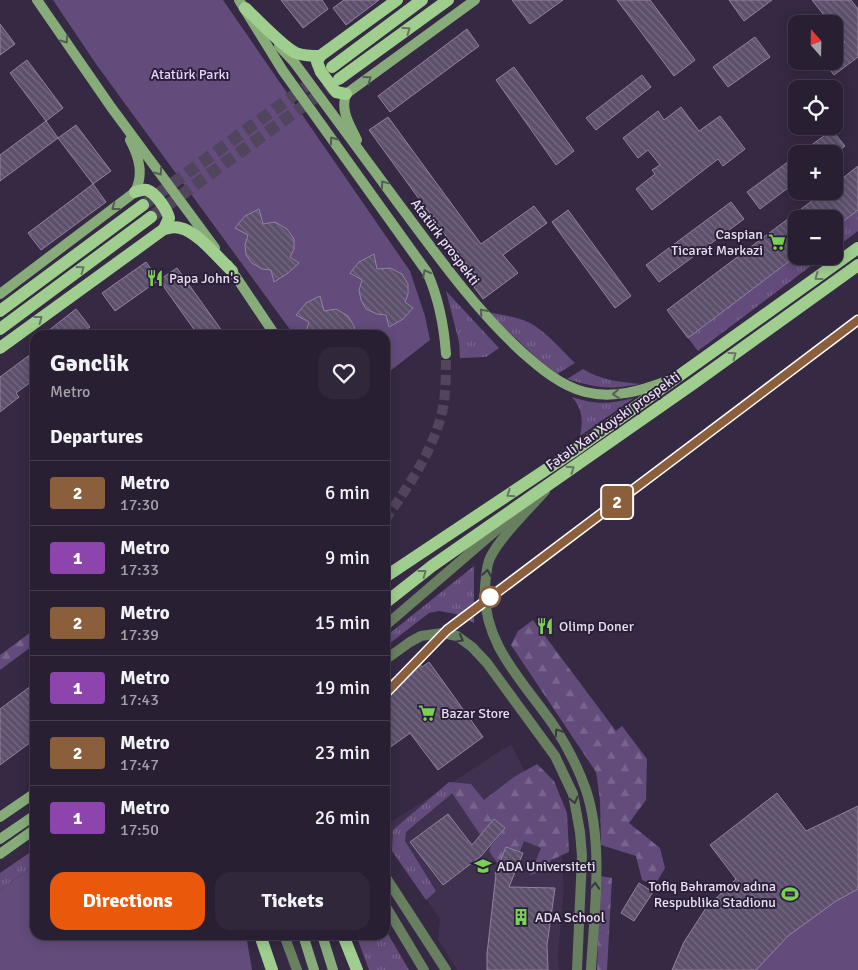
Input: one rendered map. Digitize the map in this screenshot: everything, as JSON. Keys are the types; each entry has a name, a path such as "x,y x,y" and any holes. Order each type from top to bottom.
{"main road":[{"path":"37,0 111,106 255,303 277,330"},
{"path":"346,94 336,92 321,72 317,62 320,56 397,0"},
{"path":"332,67 422,0"},
{"path":"339,79 448,0"},
{"path":"368,163 344,112 346,94 475,0"},
{"path":"242,4 291,50 304,55 320,56"},
{"path":"242,4 283,71 426,272 441,312 446,354"},
{"name":"Atatürk prospekti","path":"242,4 294,62 475,304 510,341 547,373 584,392 600,394 636,391 680,376"},
{"path":"111,106 136,150 140,164 140,183 135,192"},
{"path":"0,294 135,192 142,190 152,193 166,210 168,218 164,229"},
{"path":"0,311 143,206"},
{"path":"0,329 151,217"},
{"path":"0,348 164,229 179,227 187,230 232,271"},
{"name":"Fətəli Xan Xoyski prospekti","path":"390,574 571,453 858,248"},
{"name":"Fətəli Xan Xoyski prospekti","path":"390,599 432,566 694,383 858,265"},
{"path":"255,303 272,330"},
{"path":"0,818 30,797"},
{"path":"0,839 30,818"},
{"path":"0,854 30,833"},
{"path":"262,940 272,970"},
{"path":"305,940 314,970"},
{"path":"324,940 333,970"},
{"path":"345,940 357,970"}],"street":[{"path":"555,480 510,530 492,555 487,567 485,599 494,639 512,670 567,746 587,791 595,829 596,854 591,970"},
{"path":"390,622 555,480"},
{"path":"390,656 421,636 434,633 449,634 464,641 479,654 514,698 555,756 573,794 580,832 582,856 577,970"},
{"path":"390,884 446,970"},
{"path":"390,913 424,970"},
{"path":"286,940 297,970"}],"shaded area":[{"name":"ADA Universiteti","path":"511,744 561,844 564,887 558,954 559,970 457,970 438,939 440,919 390,847 390,823"}],"green space":[{"name":"Atatürk Parkı","path":"53,0 223,0 410,271 425,316 430,340 390,371 390,330 290,330 96,64"},
{"path":"858,210 858,231 843,242 843,221"},
{"path":"788,262 788,265 812,265 698,351 688,338"},
{"path":"446,291 499,348 486,357 460,358 459,342"},
{"path":"487,312 514,317 530,323 548,336 575,363 557,374"},
{"path":"583,369 603,378 640,384 603,387 567,379"},
{"path":"572,397 603,403 634,398 580,436 581,416 578,406"},
{"path":"474,566 474,623 456,614 439,611 429,613 390,643 390,633"},
{"path":"533,620 616,731 622,726 647,759 646,800 629,823 660,848 665,868 655,885 642,880 636,856 601,845 600,800 596,772 511,645 518,631"},
{"path":"30,633 30,648 0,670 0,655"},
{"path":"537,764 554,781 567,813 569,852 551,860 545,871 530,875 541,848 524,841 513,869 503,871 489,851 505,828 494,819 481,836 452,793 456,790 449,782 471,784 484,800 514,777"},
{"path":"449,782 456,790 406,832 405,841 436,891 426,900 392,851 393,830"},
{"name":"Tofiq Bəhramov adına Respublika Stadionu","path":"777,793 806,831 858,808 858,970 672,970 684,942 706,908 736,879 710,845"},
{"path":"30,852 30,869 0,890 0,873"},
{"path":"30,869 30,940 247,940 252,970 0,970 0,890"},
{"path":"600,876 612,878 607,970 597,970"},
{"path":"390,938 409,970 369,970 358,940 390,940"}],"building":[{"path":"281,0 322,0 328,9 303,28"},
{"path":"344,0 379,0 346,25 333,8"},
{"path":"512,0 563,0 530,24"},
{"path":"617,0 650,0 695,60 674,76"},
{"path":"729,0 772,0 744,21"},
{"path":"812,0 851,0 858,9 858,57 843,68 843,44 845,42 843,39 843,15 824,15"},
{"path":"0,24 15,44 0,55"},
{"path":"467,29 479,46 390,112 378,96"},
{"path":"755,37 770,57 728,87 713,67"},
{"path":"27,60 63,108 46,121 10,73"},
{"path":"514,67 574,151 556,165 496,80"},
{"path":"830,70 841,70 834,75"},
{"path":"642,75 651,87 596,130 586,118"},
{"path":"681,107 699,131 720,116 745,149 723,166 718,159 652,210 636,189 655,174 652,170 660,165 648,150 638,158 623,138 658,111 664,120"},
{"path":"388,117 481,244 534,206 547,223 503,255 518,273 483,299 456,263 462,258 369,130"},
{"path":"46,121 58,138 0,181 0,155"},
{"path":"76,125 111,171 93,184 58,138"},
{"path":"825,135 836,135 845,146 843,148 843,145 811,145"},
{"path":"788,162 788,188 760,209 747,192"},
{"name":"Caspian Ticarət Mərkəzi","path":"858,166 858,210 843,221 843,210 800,210 813,200 843,200 843,178"},
{"path":"93,184 106,202 41,250 28,233"},
{"path":"731,202 744,219 659,282 646,265"},
{"path":"259,209 263,224 275,222 287,229 294,239 294,249 290,257 299,263 274,282 271,270 262,269 252,263 246,255 245,245 248,235 235,228 245,216"},
{"path":"568,210 631,296 615,308 552,222"},
{"name":"Caspian Ticarət Mərkəzi","path":"788,219 788,262 688,338 667,310"},
{"path":"374,254 377,269 390,268 402,274 408,284 408,294 405,302 413,308 403,319 389,327 386,315 377,314 366,309 361,300 359,290 362,280 350,273 359,262"},
{"path":"146,262 159,280 115,311 102,293"},
{"path":"177,268 221,330 194,330 159,280"},
{"path":"320,296 324,311 336,309 348,316 354,330 307,330 309,322 296,315 306,303"},
{"path":"76,309 90,327 86,330 49,330"},
{"path":"30,355 30,383 16,393 19,397 0,412 0,377"},
{"name":"Bazar Store","path":"417,661 422,667 429,662 483,737 438,770 410,733 390,747 390,680"},
{"path":"30,687 30,743 0,765 0,709"},
{"name":"Tofiq Bəhramov adına Respublika Stadionu","path":"777,793 806,831 858,806 858,889 836,901 788,936 756,970 672,970 684,942 706,908 736,879 710,845"},
{"path":"448,814 472,845 494,819 505,828 481,856 443,885 410,842"},
{"name":"ADA School","path":"506,847 523,853 509,887 555,888 547,945 548,970 487,970 495,874"},
{"path":"639,883 653,892 634,921 621,913"}],"tunnel":[{"path":"143,205 330,69"},
{"path":"151,217 339,80"},
{"path":"390,513 420,467 434,438 443,408 446,354"}],"metro line":[{"name":"2","path":"390,689 447,630 858,320"}],"place":[{"name":"Caspian Ticarət Mərkəzi","path":"777,242"},
{"name":"Papa John's","path":"155,278"},
{"name":"Olimp Doner","path":"545,626"},
{"name":"Bazar Store","path":"427,713"},
{"name":"ADA Universiteti","path":"483,866"},
{"name":"Tofiq Bəhramov adına Respublika Stadionu","path":"790,894"},
{"name":"ADA School","path":"521,917"}]}
